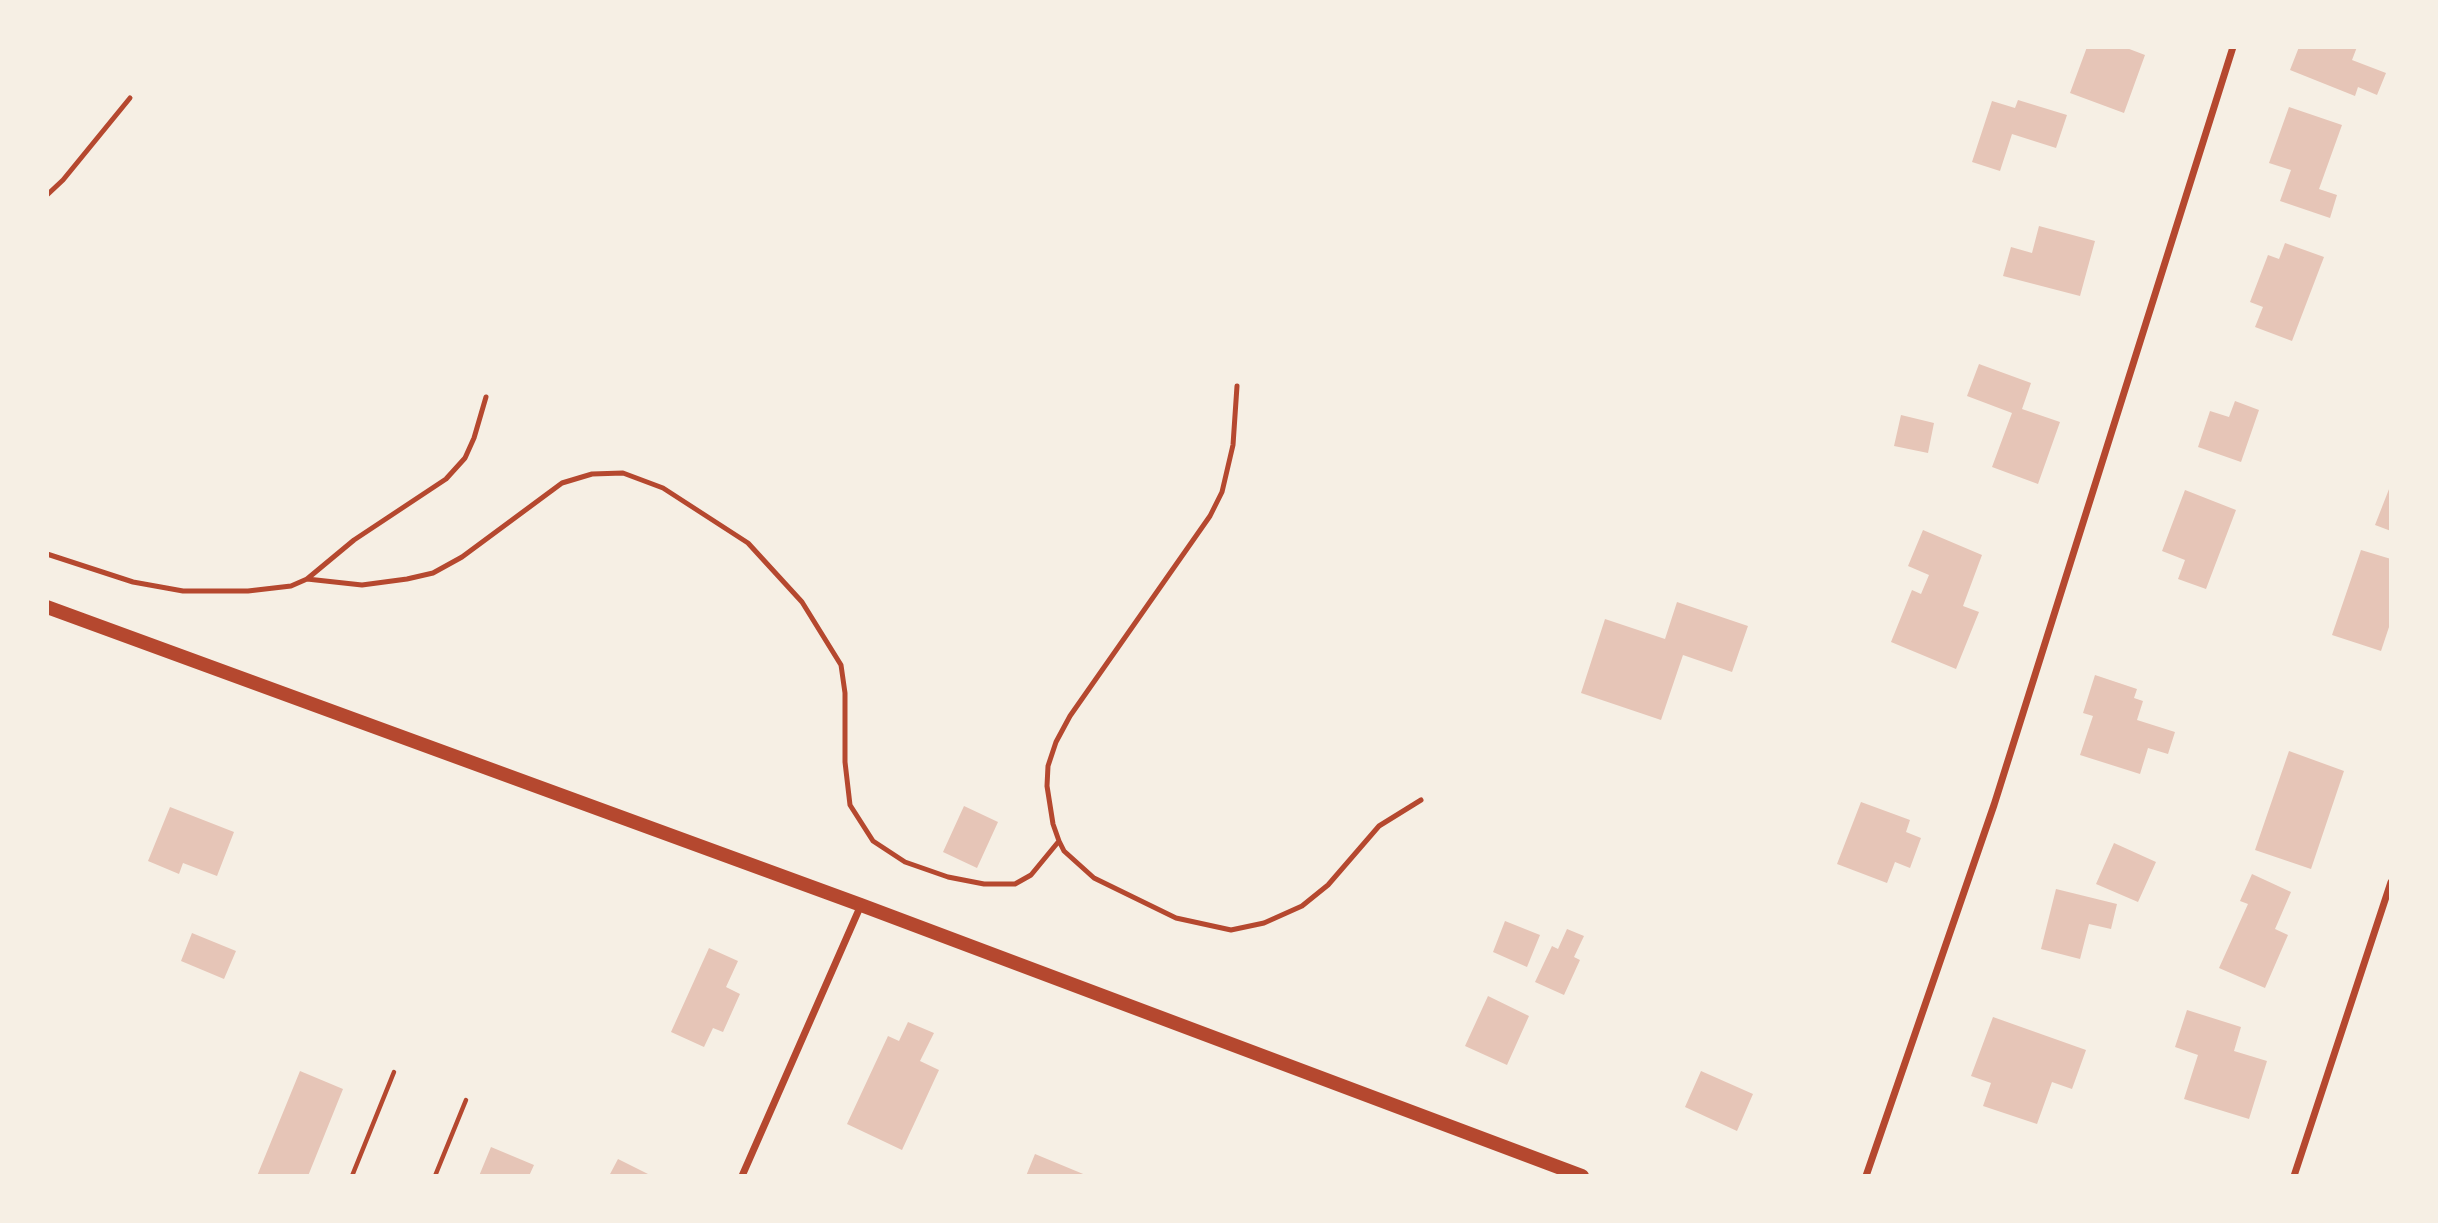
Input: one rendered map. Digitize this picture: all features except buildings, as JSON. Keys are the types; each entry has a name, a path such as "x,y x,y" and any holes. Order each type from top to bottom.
{"main road":[{"path":"47,607 861,905 1581,1176"}],"street":[{"path":"1866,1176 1994,805 2232,47"},
{"path":"2294,1176 2391,881"},
{"path":"742,1176 861,905"}],"lane":[{"path":"47,195 130,98"},
{"path":"1237,386 1233,445 1222,492 1210,516 1070,716 1056,742 1048,766 1048,786 1053,824 1059,841 1064,851 1094,878 1176,918 1231,930 1264,923 1302,906 1328,885 1378,826 1421,800"},
{"path":"47,554 132,582 183,592 248,591 291,586 307,579 354,540 446,479 464,458 474,438 485,397"},
{"path":"307,579 362,585 433,573 462,557 562,483 592,474 623,473 663,488 748,543 802,602 841,665 845,693 845,762 850,805 873,841 905,862 948,877 984,884 1015,884 1031,875 1059,841"}],"path":[{"path":"352,1176 394,1072"},
{"path":"435,1176 466,1100"}]}
